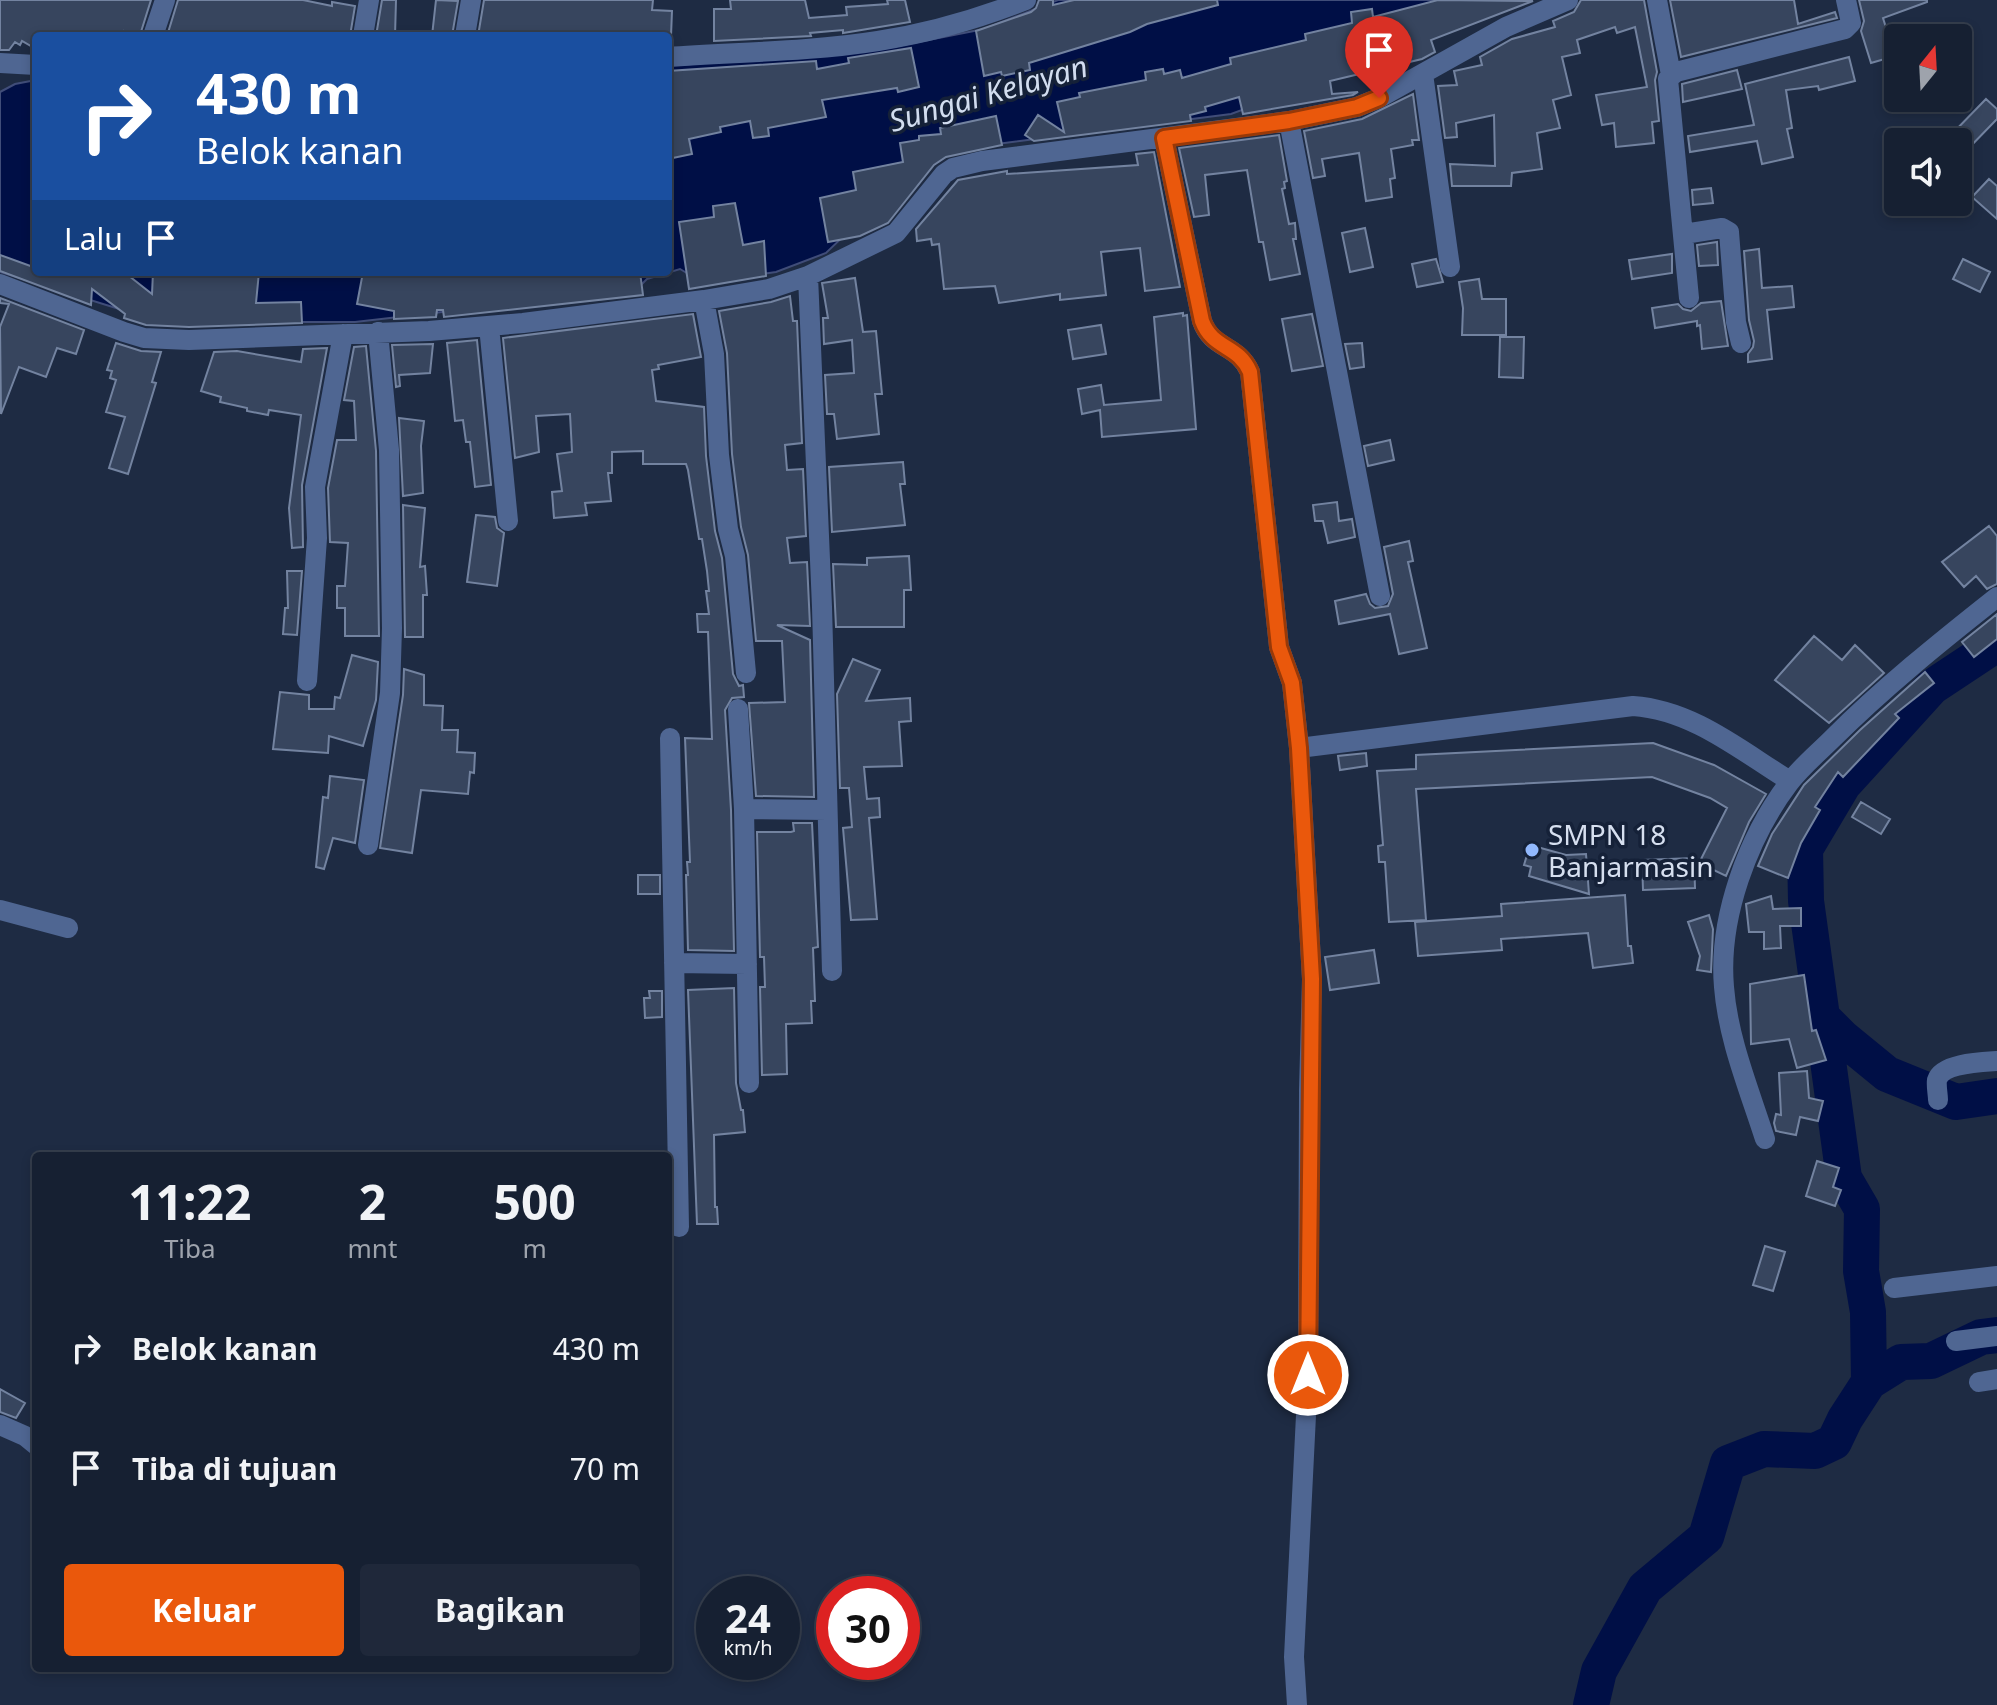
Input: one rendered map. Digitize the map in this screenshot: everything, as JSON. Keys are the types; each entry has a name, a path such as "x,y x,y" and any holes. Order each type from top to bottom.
{"street":[{"path":"154,32 165,0"},
{"path":"364,32 369,0"},
{"path":"466,32 471,0"},
{"path":"672,57 877,42 931,31 991,14 1026,0"},
{"path":"0,284 38,292 124,332 144,338 189,340 489,326 769,289 808,276 896,233 934,184 953,168 982,161 1289,121 1368,103 1506,27 1568,0"},
{"path":"1657,0 1671,75 1668,84 1689,298"},
{"path":"1671,75 1845,29 1851,23 1846,0"},
{"path":"0,63 32,65"},
{"path":"1423,74 1450,267"},
{"path":"1289,121 1380,596"},
{"path":"1164,138 1202,321 1212,340 1236,351 1250,372 1279,647 1292,683 1299,748 1312,979 1308,1375 1294,1657 1297,1705"},
{"path":"1684,234 1722,228 1729,232 1736,322 1741,343"},
{"path":"808,276 822,607 832,971"},
{"path":"704,300 714,354 719,455 728,529 735,556 746,673"},
{"path":"489,326 508,521"},
{"path":"368,845 390,693 392,628 389,450 378,332"},
{"path":"307,681 317,538 315,487 343,334"},
{"path":"1765,1139 1730,1027 1724,985 1728,929 1744,868 1756,837 1790,781 1862,709 1997,597"},
{"path":"1299,748 1633,706 1679,714 1790,781"},
{"path":"738,709 744,809 749,1083"},
{"path":"670,738 679,1227"},
{"path":"744,809 827,810"},
{"path":"0,910 68,928"},
{"path":"674,963 747,964"},
{"path":"1938,1100 1937,1080 1941,1074 1957,1066 1997,1061"},
{"path":"1894,1288 1997,1276"},
{"path":"1956,1341 1997,1336"},
{"path":"0,1425 32,1442"}],"water":[{"name":"Sungai Kelayan","path":"1058,0 1517,0 1417,46 1231,114 950,150 916,167 826,253 776,272 702,282 680,269 672,271 672,66 888,48 984,29"},
{"path":"32,81 32,276 657,276 647,279 636,290 355,322 255,322 132,313 0,272 0,92 15,84"}],"building":[{"path":"0,0 151,0 141,32 32,32 32,47 22,41 20,45 15,42 9,50 0,50"},
{"path":"178,0 303,0 332,6 332,2 355,6 351,32 168,32"},
{"path":"382,0 396,0 395,32 377,32"},
{"path":"436,0 458,1 453,32 432,32"},
{"path":"484,0 653,0 652,10 672,11 671,32 479,32"},
{"path":"730,0 805,0 809,18 847,15 846,7 905,0 910,22 843,33 843,30 810,33 811,36 714,41 714,9 731,9"},
{"path":"1039,0 1053,0 1053,5 1074,0 1217,0 1218,5 1147,24 1029,63 1030,70 984,76 976,31 1031,12"},
{"path":"1438,0 1533,1 1431,40 1435,52 1422,59 1330,81 1332,94 1358,92 1353,95 1243,114 1239,97 1205,107 1206,111 1190,115 1191,121 1034,141 1025,135 1038,115 1064,132 1057,102 1080,97 1079,93 1146,80 1145,72 1163,69 1164,74 1180,70 1182,78 1231,64 1230,58 1306,40 1305,34 1352,23 1351,12 1372,9 1373,17"},
{"path":"1581,0 1644,0 1657,72 1659,121 1652,122 1654,143 1616,147 1614,123 1602,125 1596,95 1647,87 1635,27 1617,33 1615,27 1577,40 1580,53 1562,57 1571,95 1553,100 1560,128 1537,133 1542,169 1512,173 1511,186 1452,186 1450,164 1495,166 1494,115 1456,123 1457,137 1445,138 1438,86 1457,85 1454,71 1482,65 1480,57 1512,39 1555,27 1553,21 1574,12"},
{"path":"1670,0 1794,0 1798,24 1835,12 1837,18 1681,57"},
{"path":"1859,0 1927,0 1883,18 1884,59 1871,63 1861,31 1864,21"},
{"path":"911,48 919,87 822,100 826,117 768,128 769,136 753,138 750,121 720,127 721,132 689,139 692,154 672,158 672,71 816,61 817,69 849,63 848,58"},
{"path":"1849,57 1855,81 1819,90 1818,86 1786,90 1792,128 1787,129 1793,157 1762,164 1757,141 1690,152 1688,136 1754,125 1745,84"},
{"path":"1737,70 1742,89 1683,102 1682,84"},
{"path":"1413,94 1419,140 1412,140 1413,145 1391,149 1395,178 1390,179 1392,197 1366,201 1359,153 1322,159 1325,176 1313,178 1304,131 1362,119"},
{"path":"1986,99 1997,109 1997,119 1972,145 1972,128 1958,128"},
{"path":"996,116 1002,145 946,157 934,165 888,223 860,236 828,242 820,198 856,190 853,172 903,162 900,143 919,140 919,136 941,134 940,128"},
{"path":"1279,135 1287,181 1282,189 1289,224 1295,223 1296,239 1293,239 1300,274 1270,280 1263,242 1259,242 1247,170 1205,175 1209,215 1194,217 1179,148"},
{"path":"1154,152 1180,287 1145,291 1140,248 1101,252 1106,295 1060,300 1060,294 999,303 995,286 944,289 939,244 932,245 931,239 917,241 916,229 958,180 1007,171 1007,174 1138,165 1136,154"},
{"path":"1989,179 1997,186 1997,219 1972,197"},
{"path":"1711,188 1713,203 1693,205 1692,190"},
{"path":"735,203 743,245 764,241 766,276 689,289 679,222 714,217 713,206"},
{"path":"1365,228 1373,267 1350,272 1342,233"},
{"path":"1717,242 1718,265 1699,266 1697,245"},
{"path":"1759,249 1762,288 1792,286 1794,307 1767,310 1772,359 1748,362 1754,341 1749,320 1744,251"},
{"path":"1672,254 1672,273 1632,279 1629,260"},
{"path":"0,255 32,267 32,276 129,276 152,294 153,276 259,276 256,303 301,302 302,323 189,327 146,325 124,318 125,314 92,289 91,305 0,271"},
{"path":"1436,259 1443,282 1417,287 1412,264"},
{"path":"1963,259 1990,272 1980,292 1953,279"},
{"path":"362,276 641,276 643,295 444,317 443,310 437,310 436,317 394,319 394,311 357,304"},
{"path":"855,278 863,332 876,331 882,394 875,394 879,434 837,439 834,414 827,414 825,375 854,373 852,340 824,344 823,318 828,318 822,283"},
{"path":"1479,279 1482,299 1506,299 1506,335 1462,335 1463,308 1459,282"},
{"path":"790,296 793,321 797,321 802,443 785,445 787,470 803,469 806,536 787,538 790,563 807,562 810,626 777,625 810,640 814,797 756,796 749,703 785,702 782,641 756,641 748,555 741,527 732,454 727,353 719,311"},
{"path":"0,298 84,330 76,354 57,348 46,377 19,367 1,414 0,327 9,304 0,303"},
{"path":"1721,301 1728,346 1702,349 1697,321 1655,328 1652,308 1678,304 1691,311 1701,303"},
{"path":"1183,313 1183,316 1187,315 1196,429 1102,437 1100,410 1082,414 1078,389 1101,385 1104,405 1161,400 1154,317"},
{"path":"693,314 701,357 658,365 659,369 652,370 656,401 704,407 706,456 715,531 722,558 733,674 739,686 743,685 744,697 732,698 725,710 734,951 688,950 686,875 687,862 690,862 685,738 712,739 708,632 698,632 697,614 709,614 706,591 709,591 686,464 643,464 643,451 612,452 612,473 608,473 611,501 585,503 587,515 554,518 552,492 562,491 557,454 572,452 570,414 536,416 539,452 515,458 503,338"},
{"path":"1312,314 1323,366 1292,371 1282,319"},
{"path":"1101,325 1106,354 1073,359 1068,330"},
{"path":"1500,337 1524,337 1523,378 1499,377"},
{"path":"477,340 491,485 475,487 470,442 466,442 463,420 455,421 447,343"},
{"path":"116,343 141,351 161,352 152,382 156,383 128,474 109,468 125,417 106,412 116,380 110,378 112,371 107,370"},
{"path":"1362,343 1364,367 1350,369 1345,344"},
{"path":"433,344 430,373 399,375 400,386 396,387 392,345"},
{"path":"366,346 376,451 379,636 345,636 345,608 337,608 337,586 345,586 348,543 330,542 328,488 337,440 356,440 354,401 344,400 354,347"},
{"path":"327,348 302,485 303,547 292,548 289,508 301,415 269,410 268,415 247,411 247,408 220,402 221,397 201,391 214,352 237,351 301,362 303,349"},
{"path":"399,418 424,421 421,446 423,493 403,496"},
{"path":"1390,440 1394,460 1368,466 1364,446"},
{"path":"903,462 905,484 900,484 905,525 832,532 829,467"},
{"path":"1337,502 1339,521 1352,519 1355,537 1328,543 1323,521 1315,521 1313,505"},
{"path":"403,505 425,508 420,567 425,566 427,595 423,595 423,637 405,637"},
{"path":"476,515 495,517 497,528 504,533 497,586 467,582"},
{"path":"1989,526 1997,536 1997,584 1987,589 1976,576 1964,587 1942,562"},
{"path":"1409,541 1413,561 1408,562 1427,648 1399,654 1390,614 1339,624 1335,601 1366,594 1375,608 1388,606 1393,594 1384,547"},
{"path":"909,556 911,590 904,590 904,627 836,627 833,564 867,565 867,558"},
{"path":"287,571 302,571 297,635 283,634 285,608 288,608"},
{"path":"1997,614 1997,639 1974,657 1962,642"},
{"path":"1814,636 1842,660 1855,645 1884,673 1829,723 1775,680"},
{"path":"352,655 378,662 376,700 363,746 329,736 328,753 273,749 280,692 309,695 309,709 334,709 335,697 340,698"},
{"path":"853,659 880,670 866,701 910,698 911,721 899,722 902,766 864,767 867,799 879,798 880,817 869,818 877,919 851,920 843,828 852,827 849,788 840,788 837,694"},
{"path":"404,669 424,675 424,705 443,706 442,730 458,730 457,752 475,753 468,794 421,790 412,853 380,848 403,695"},
{"path":"1925,672 1934,683 1895,714 1899,718 1843,777 1838,772 1815,807 1820,810 1801,843 1788,878 1758,866 1772,834 1804,785"},
{"path":"1653,743 1714,765 1766,794 1749,822 1726,876 1699,863 1727,808 1710,798 1652,777 1416,789 1426,920 1389,922 1385,862 1379,862 1378,846 1383,845 1377,771 1416,769 1416,755"},
{"path":"1366,753 1367,766 1340,770 1338,756"},
{"path":"330,776 364,780 355,843 333,838 324,869 316,867 323,797 328,798"},
{"path":"1861,802 1890,819 1881,834 1852,817"},
{"path":"793,823 812,823 818,947 813,948 815,1001 811,1001 812,1023 786,1024 787,1074 762,1075 760,987 765,987 764,957 760,957 757,832 791,832 794,831"},
{"path":"1530,845 1566,855 1586,854 1589,894 1529,876 1531,867 1524,865"},
{"path":"1694,858 1695,888 1643,890 1642,860"},
{"path":"638,875 660,875 660,894 638,894"},
{"path":"1625,895 1628,946 1631,946 1633,963 1593,968 1588,933 1501,939 1502,950 1418,956 1415,922 1502,916 1501,904"},
{"path":"1771,896 1773,909 1801,908 1801,926 1780,926 1781,948 1764,949 1764,932 1749,932 1746,904"},
{"path":"1709,915 1713,929 1711,972 1697,970 1700,956 1688,922"},
{"path":"1374,950 1379,983 1330,990 1325,957"},
{"path":"1804,975 1812,1031 1816,1030 1826,1060 1797,1068 1789,1039 1751,1044 1750,984"},
{"path":"734,988 736,1083 745,1132 714,1135 718,1224 697,1224 688,990"},
{"path":"649,991 662,991 662,1017 645,1018 644,998 650,998"},
{"path":"1807,1071 1809,1098 1823,1101 1818,1121 1800,1117 1796,1135 1776,1131 1776,1114 1781,1115 1779,1073"},
{"path":"1817,1161 1839,1168 1833,1187 1841,1190 1835,1206 1806,1196"},
{"path":"1765,1246 1785,1252 1773,1291 1753,1285"},
{"path":"0,1389 25,1403 16,1418 0,1412"}],"waterway":[{"path":"1997,644 1932,687 1843,785 1805,849 1806,901 1822,1017 1887,1074 1956,1102 1997,1096"},
{"path":"1591,1705 1599,1671 1645,1588 1706,1537 1728,1463 1764,1449 1815,1451 1834,1442 1869,1382 1868,1312 1861,1271 1862,1209 1844,1178 1822,1017"},
{"path":"1869,1382 1901,1362 1931,1361 1981,1337 1997,1335"}],"place":[{"name":"SMPN 18 Banjarmasin","path":"1532,850"}],"route":[{"path":"1308,1375 1312,979 1299,748 1292,683 1279,647 1250,372 1236,351 1212,340 1206,332 1164,138 1289,121 1357,107 1379,98"}]}
